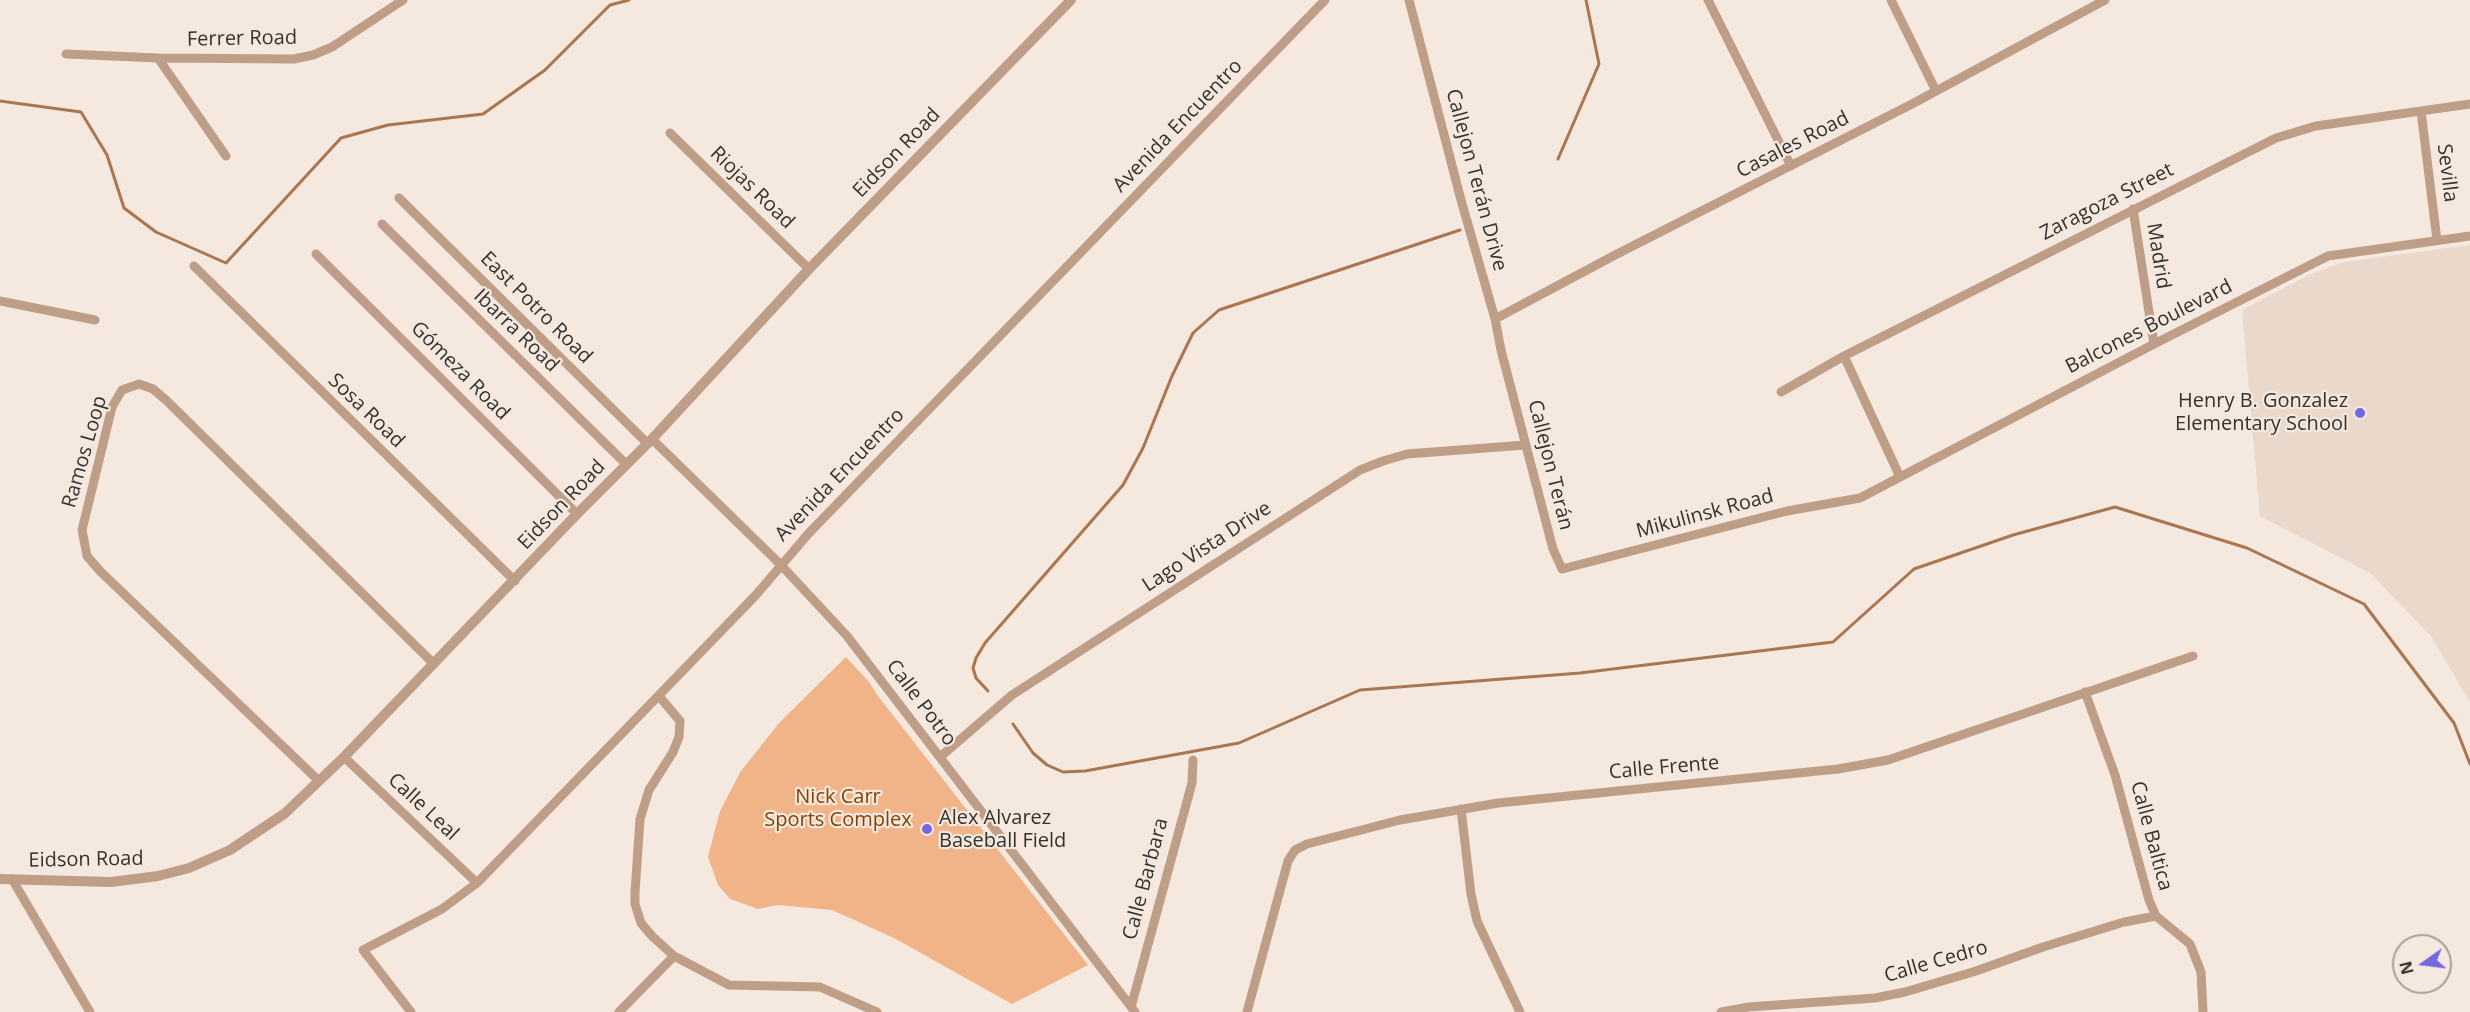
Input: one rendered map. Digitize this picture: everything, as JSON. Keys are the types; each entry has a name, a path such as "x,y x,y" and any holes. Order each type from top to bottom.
{"street":[{"name":"Ferrer Road","path":"66,54 158,58 294,59 313,55 349,37 403,0"},
{"name":"Eidson Road","path":"0,879 111,882 158,876 189,868 230,850 284,814 344,757 650,441 809,269 1071,0"},
{"name":"Avenida Encuentro","path":"411,1012 363,950 442,909 477,883 755,596 780,564 1325,0"},
{"name":"Callejon Terán Drive","path":"1409,0 1461,200 1495,319 1506,369"},
{"path":"1708,0 1791,166"},
{"path":"1891,0 1936,91"},
{"name":"Casales Road","path":"1495,319 1936,91 2103,0"},
{"path":"158,58 226,156"},
{"name":"Zaragoza Street","path":"1781,392 1844,356 2133,208 2276,138 2316,126 2470,104"},
{"name":"Sevilla","path":"2421,111 2437,240"},
{"name":"Riojas Road","path":"670,133 809,269"},
{"name":"East Potro Road","path":"399,198 650,441"},
{"name":"Madrid","path":"2133,208 2154,344"},
{"name":"Ibarra Road","path":"382,224 626,464"},
{"name":"Balcones Boulevard","path":"1860,498 2328,256 2470,236"},
{"name":"Gómeza Road","path":"316,254 578,514"},
{"name":"Sosa Road","path":"194,266 514,581"},
{"path":"0,301 95,320"},
{"path":"1844,356 1900,477"},
{"name":"Callejon Terán","path":"1506,369 1553,549 1562,569"},
{"name":"Ramos Loop","path":"319,781 87,556 82,530 112,407 122,390 139,384 153,389 167,401 434,664"},
{"name":"Calle Potro","path":"650,441 780,564 847,636 1133,1009"},
{"name":"Lago Vista Drive","path":"940,757 1012,695 1360,471 1383,460 1407,454 1526,446"},
{"name":"Mikulinsk Road","path":"1562,569 1787,511 1860,498"},
{"name":"Calle Frente","path":"1247,1012 1288,861 1295,850 1320,840 1400,820 1498,803 1856,766 1907,754 2193,656"},
{"name":"Calle Baltica","path":"2085,692 2115,774 2145,889 2156,916 2190,944 2201,972 2203,1012"},
{"path":"659,696 680,721 679,737 673,752 649,790 640,819 636,853 635,904 641,923 674,956 729,985 820,987 878,1012"},
{"name":"Calle Leal","path":"344,757 477,883"},
{"name":"Calle Barbara","path":"1133,1009 1192,783 1193,760"},
{"path":"1461,809 1471,894 1477,921 1520,1012"},
{"path":"12,879 90,1012"},
{"name":"Calle Cedro","path":"1720,1012 1749,1007 1875,998 1905,992 2114,925 2156,916"},
{"path":"619,1012 674,956"}],"shaded area":[{"name":"Henry B. Gonzalez Elementary School","path":"2470,245 2470,702 2431,636 2370,573 2260,516 2242,310 2311,274 2344,262"}],"green space":[{"name":"Nick Carr Sports Complex","path":"846,657 869,682 1088,965 1012,1004 894,938 832,910 778,905 758,909 730,899 718,885 708,857 720,811 741,771 779,723"}],"waterway":[{"path":"0,101 81,112 107,155 124,208 156,232 226,263 341,138 388,125 483,114 545,70 610,5 629,0"},
{"path":"1558,159 1599,64 1586,0"},
{"path":"988,691 976,678 973,668 976,658 985,643 1123,485 1143,448 1172,376 1193,333 1219,310 1460,230"},
{"path":"1013,724 1033,753 1047,765 1063,772 1085,771 1239,743 1360,690 1580,673 1833,642 1914,569 2013,535 2115,507 2247,548 2364,604 2454,723 2470,764"}],"place":[{"name":"Henry B. Gonzalez Elementary School","path":"2360,413"},
{"name":"Alex Alvarez Baseball Field","path":"927,829"}]}
